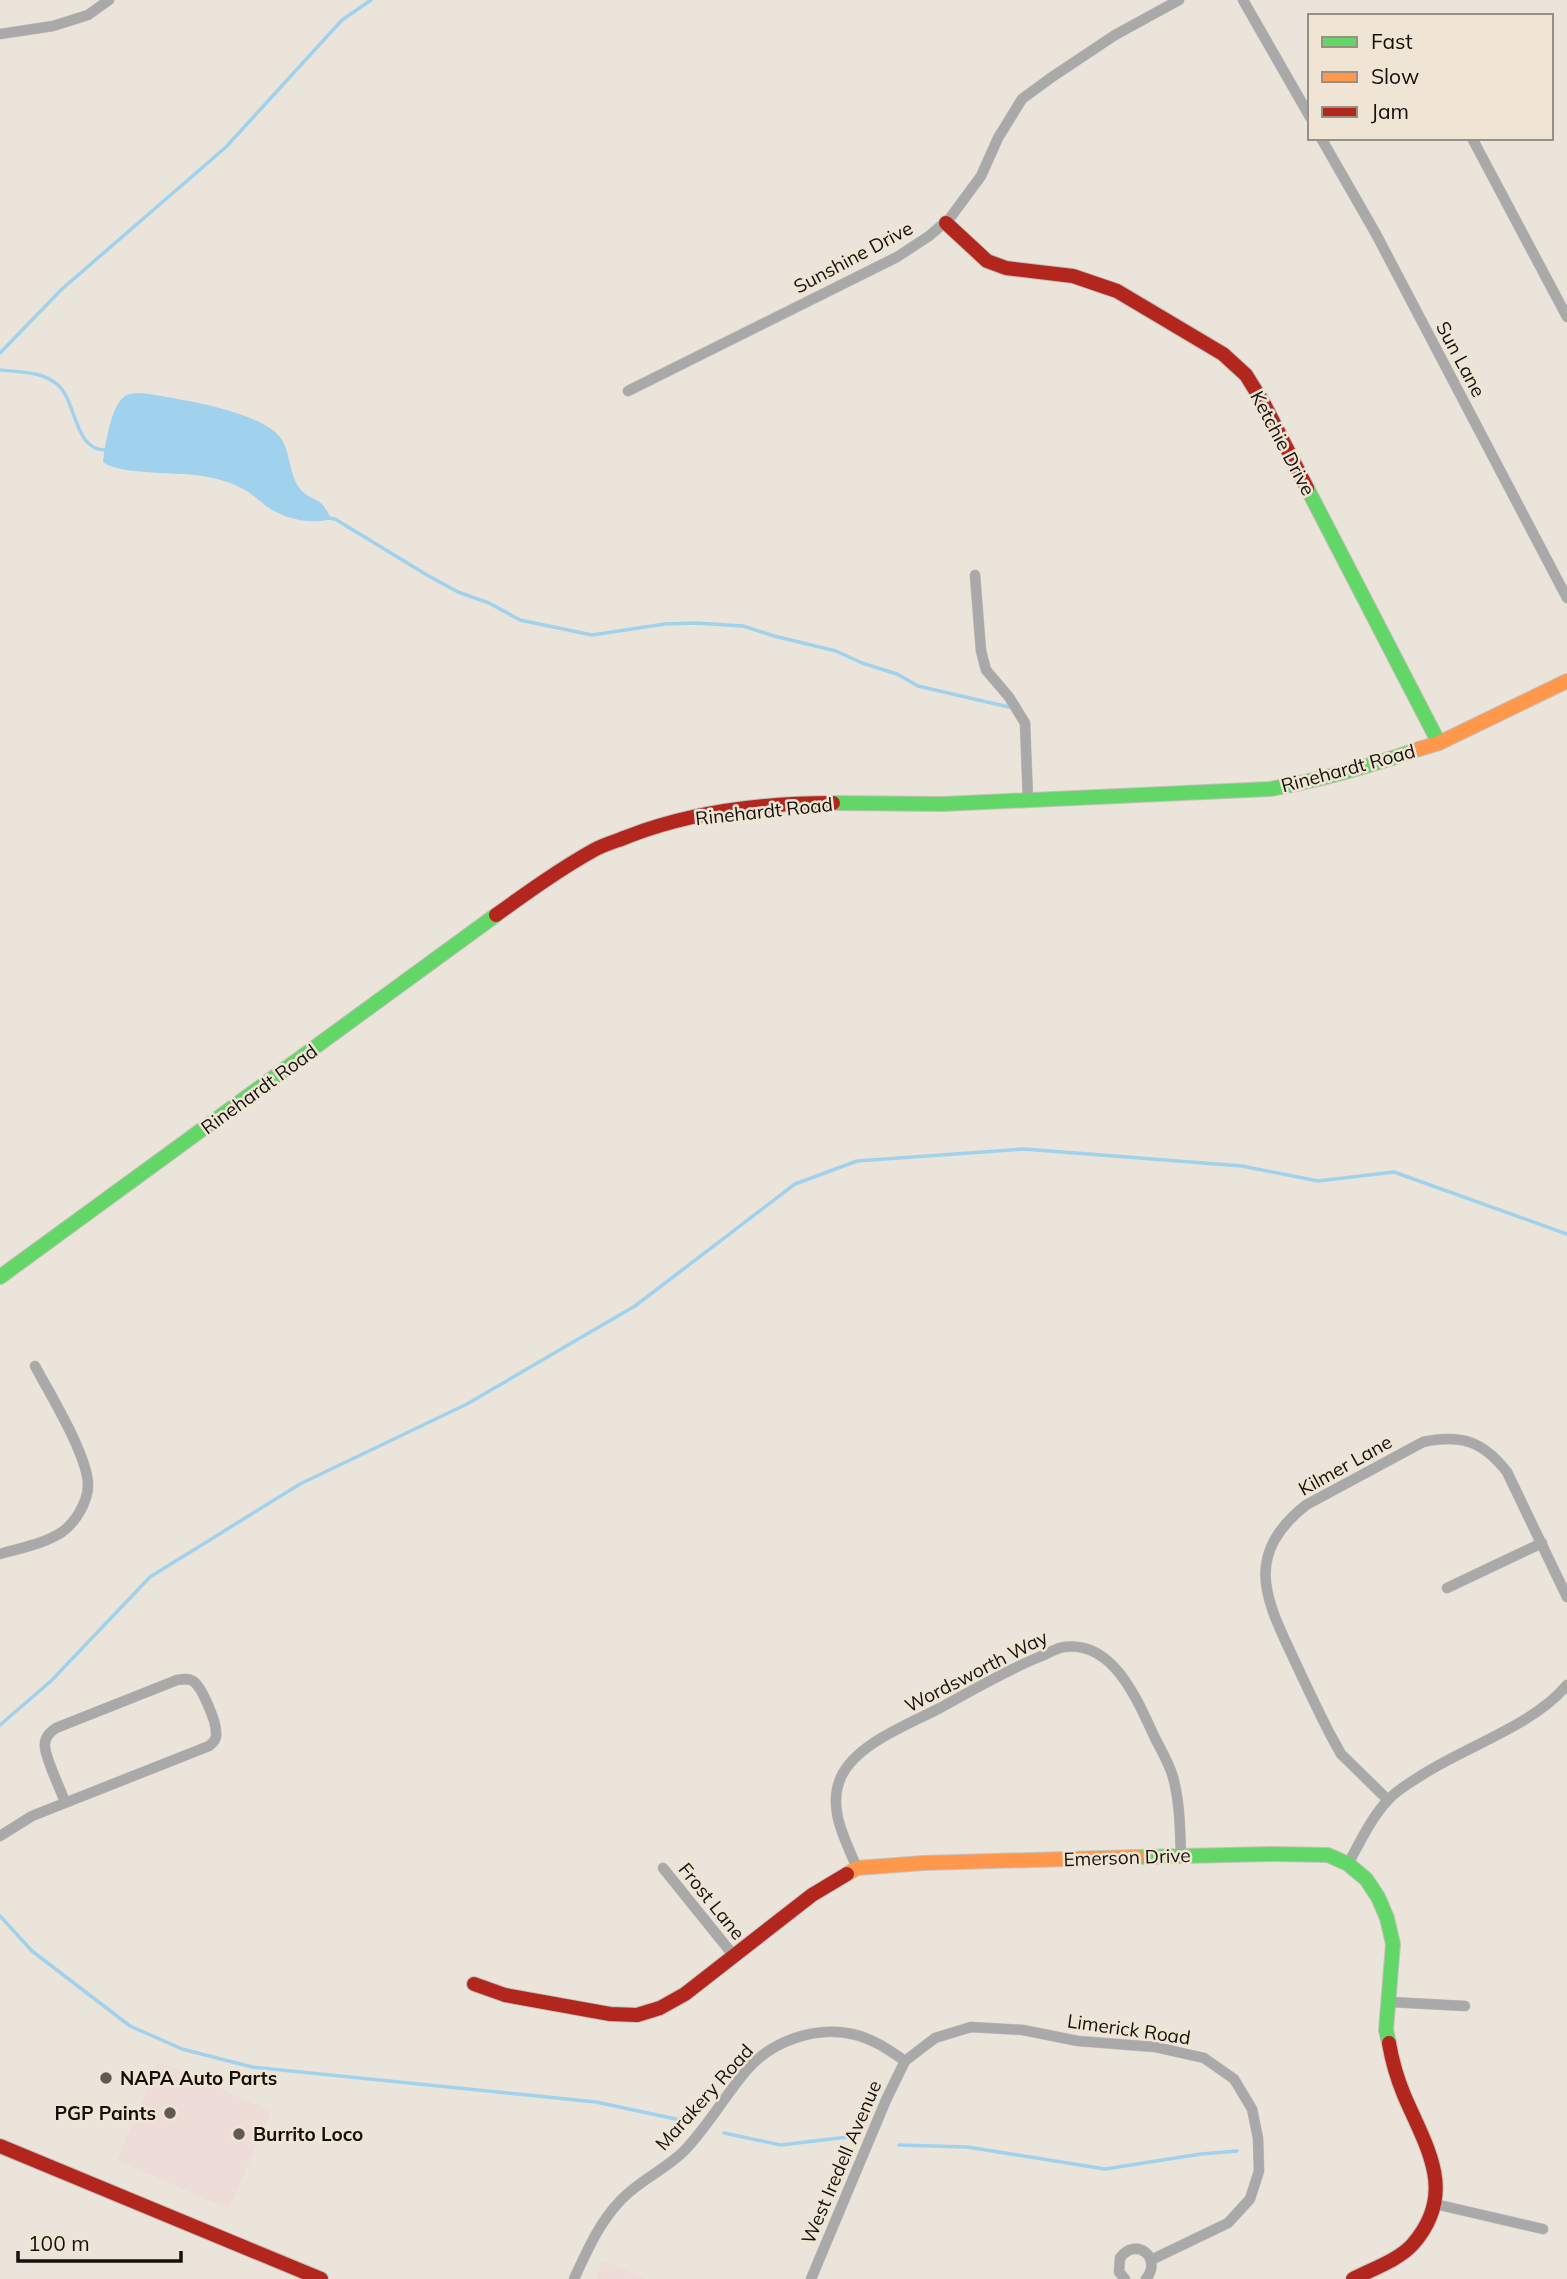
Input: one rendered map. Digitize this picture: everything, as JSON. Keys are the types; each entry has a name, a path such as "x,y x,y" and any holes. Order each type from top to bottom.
{"street":[{"path":"0,34 53,26 88,15 109,0"},
{"name":"Sunshine Drive","path":"628,391 897,257 946,223 981,176 998,138 1022,99 1115,34 1179,0"},
{"path":"1243,0 1308,114"},
{"name":"Sun Lane","path":"1322,140 1382,246 1567,598"},
{"path":"1473,140 1567,317"},
{"name":"Ketchie Drive","path":"946,223 988,261 1006,268 1073,276 1117,291 1223,354 1245,375 1264,404 1439,743"},
{"path":"975,575 981,651 986,670 1009,697 1025,723 1028,800"},
{"name":"Rinehardt Road","path":"0,1277 538,884 596,849 656,826 716,811 799,803 943,804 1270,789 1360,769 1439,743 1567,681"},
{"path":"0,1554 60,1533 70,1525 79,1511 88,1486 82,1458 35,1366"},
{"name":"Kilmer Lane","path":"1388,1800 1341,1754 1272,1612 1265,1585 1267,1558 1275,1538 1289,1519 1306,1505 1411,1448 1431,1440 1459,1438 1477,1444 1495,1456 1507,1472 1567,1597"},
{"path":"1447,1588 1542,1543"},
{"name":"Wordsworth Way","path":"857,1868 837,1820 835,1801 841,1777 854,1758 878,1741 1017,1667 1063,1647 1076,1647 1098,1653 1116,1669 1133,1691 1172,1775 1179,1811 1181,1856"},
{"path":"0,1836 32,1816 209,1746 215,1740 216,1731 201,1689 195,1682 187,1678 177,1680 49,1733 45,1748 65,1802"},
{"path":"1348,1864 1388,1800 1437,1765 1537,1713 1567,1685"},
{"name":"Emerson Drive","path":"474,1984 505,1995 610,2014 637,2014 660,2008 685,1994 812,1895 857,1868 923,1863 1273,1853 1328,1855 1348,1864 1366,1879 1387,1918 1392,1944 1386,2030 1392,2062 1429,2148 1435,2171 1436,2204"},
{"name":"Frost Lane","path":"663,1868 734,1956"},
{"path":"1390,2002 1465,2006"},
{"name":"Limerick Road","path":"905,2061 935,2038 971,2027 1024,2030 1078,2041 1155,2047 1204,2058 1234,2079 1252,2109 1258,2138 1259,2171 1250,2199 1228,2223 1151,2260"},
{"name":"Marakery Road","path":"574,2279 593,2237 621,2200 681,2154 706,2127 747,2069 771,2049 806,2033 852,2034 883,2046 905,2061"},
{"name":"West Iredell Avenue","path":"811,2279 905,2061"},
{"path":"0,2146 321,2279"},
{"path":"1353,2279 1389,2261 1412,2245 1436,2204 1543,2229"},
{"path":"1125,2279 1119,2272 1118,2265 1124,2253 1136,2249 1148,2254 1151,2260 1151,2273 1146,2279"}],"shaded area":[{"path":"159,2062 271,2111 229,2209 117,2160"},
{"path":"603,2261 646,2279 596,2279"}],"water":[{"path":"142,393 218,407 257,421 272,430 285,446 297,484 303,492 323,505 332,519 306,521 289,517 266,506 243,489 216,479 123,469 103,462 116,408 125,396"}],"waterway":[{"path":"0,353 62,289 226,147 342,20 371,0"},
{"path":"0,370 38,375 52,380 64,393 77,425 88,443 107,450"},
{"path":"328,518 335,519 458,592 489,603 520,620 592,635 665,624 743,626 836,651 897,674 918,686 1013,708"},
{"path":"0,1725 51,1681 150,1577 300,1484 467,1404 635,1306 795,1184 857,1161 1024,1149 1242,1166 1318,1181 1394,1172 1567,1234"},
{"path":"0,1916 32,1951 130,2026 182,2049 252,2067 596,2102 690,2122"},
{"path":"724,2133 781,2145 856,2136"},
{"path":"899,2145 967,2147 1105,2169 1237,2151"}],"traffic: fast":[{"path":"1307,488 1439,743"},
{"path":"833,803 943,804 1270,789 1345,772 1419,749"},
{"path":"0,1277 496,915"},
{"path":"1137,1857 1328,1855 1348,1864 1366,1879 1378,1897 1387,1918 1393,1944 1386,2030 1389,2043"}],"traffic: slow":[{"path":"1419,749 1439,743 1567,681"},
{"path":"847,1874 857,1868 923,1863 1137,1857"}],"traffic: jam":[{"path":"946,223 987,261 1006,268 1073,276 1117,291 1223,354 1246,375 1307,488"},
{"path":"496,915 594,850 654,827 729,810 833,803"},
{"path":"474,1984 505,1995 610,2014 637,2015 660,2008 685,1994 812,1895 847,1874"},
{"path":"1353,2279 1407,2250 1426,2225 1434,2206 1434,2169 1399,2082 1389,2043"},
{"path":"0,2146 321,2279"}],"place":[{"name":"NAPA Auto Parts","path":"106,2078"},
{"name":"PGP Paints","path":"170,2113"},
{"name":"Burrito Loco","path":"239,2134"}]}
